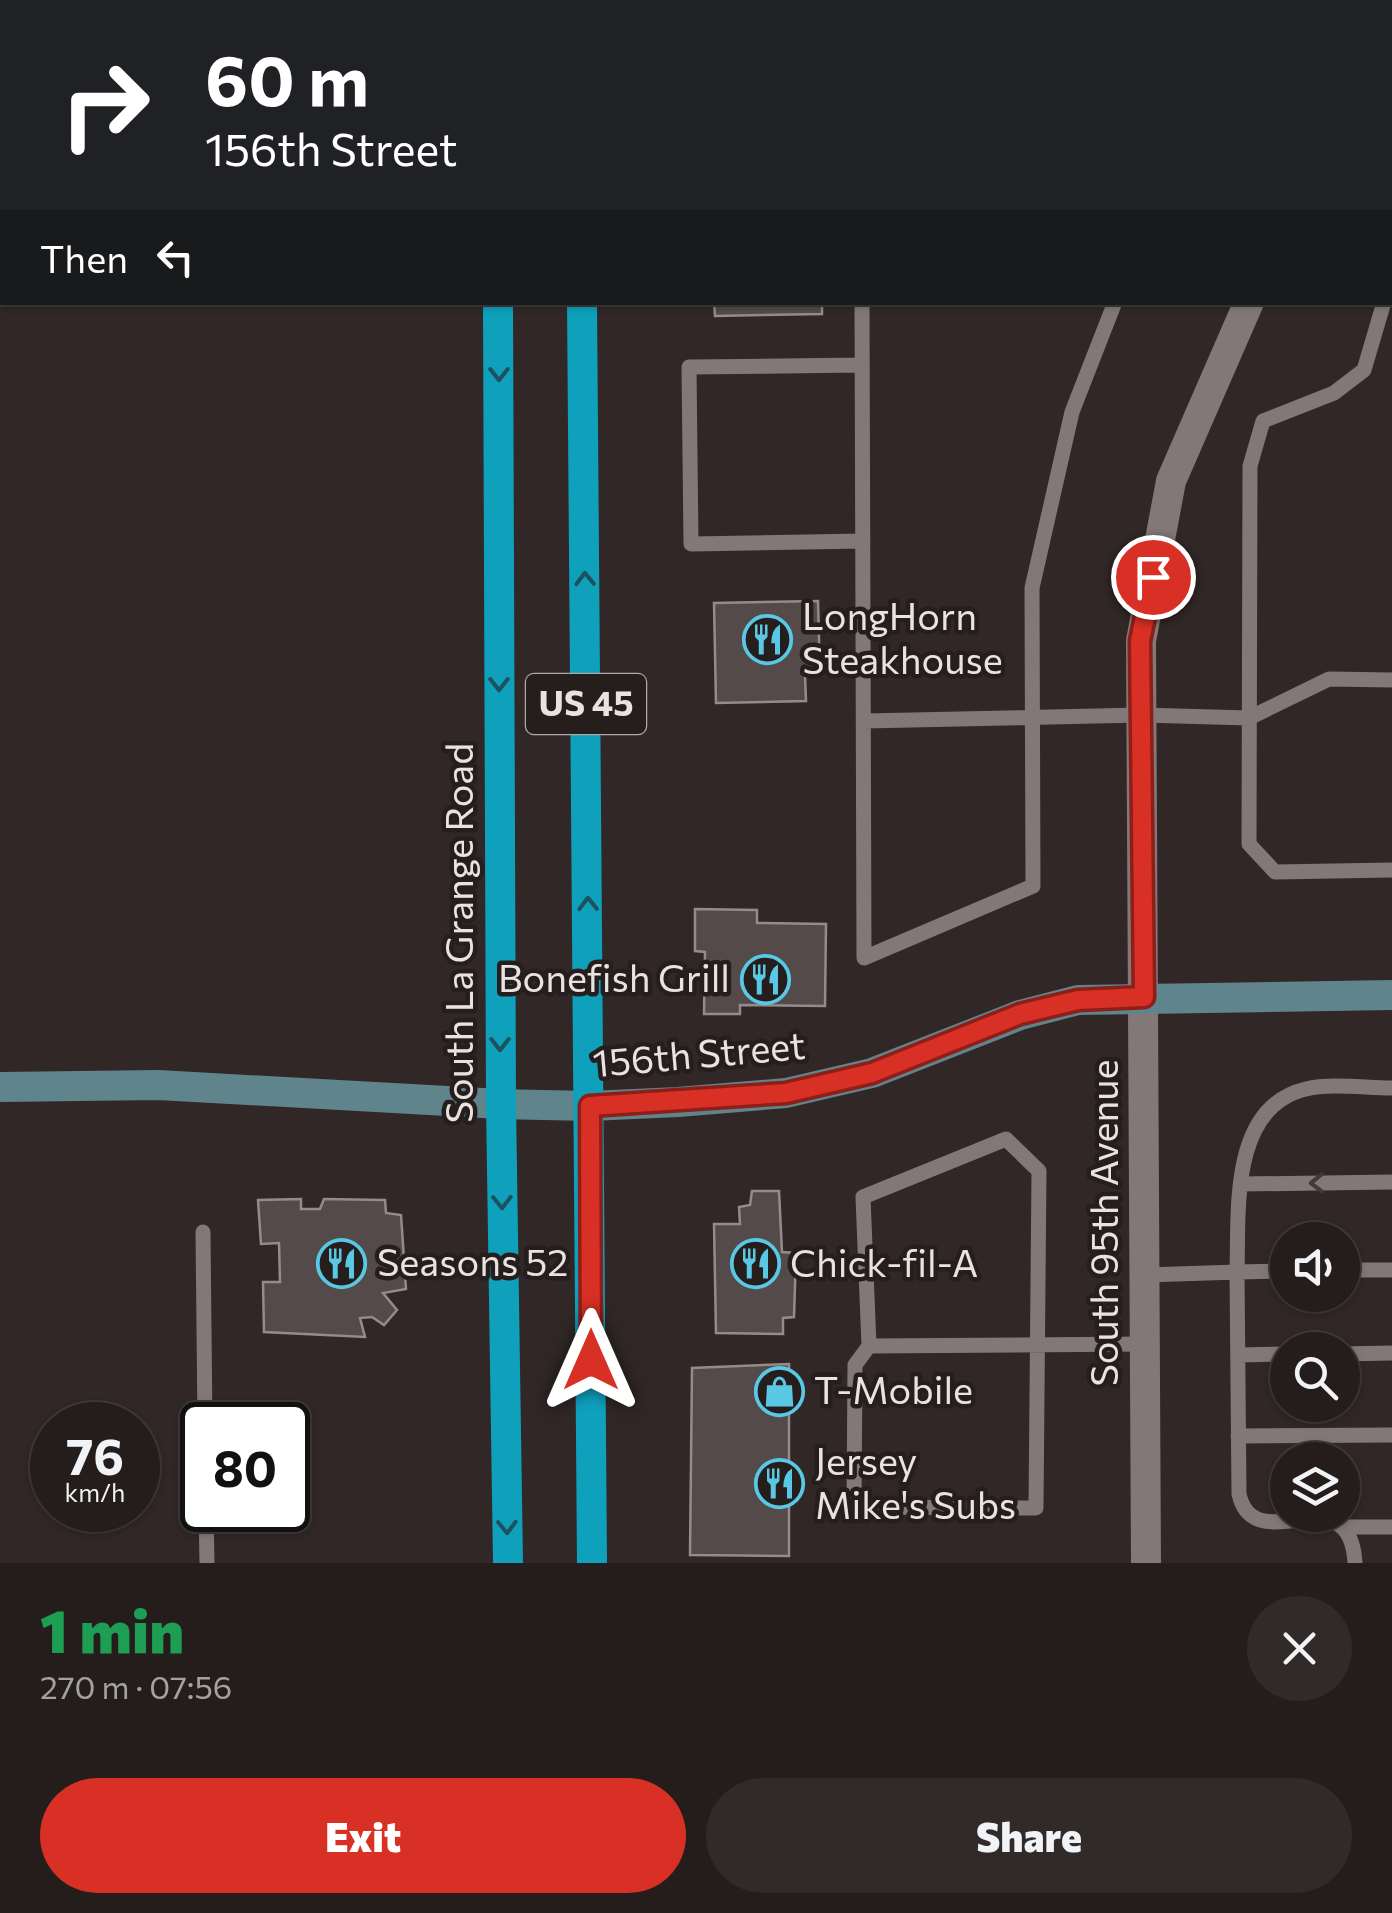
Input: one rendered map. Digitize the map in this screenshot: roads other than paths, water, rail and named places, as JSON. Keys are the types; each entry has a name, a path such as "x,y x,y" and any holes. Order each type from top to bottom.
{"highway":[{"name":"South La Grange Road","path":"498,305 501,1104 508,1563"},
{"name":"US 45","path":"582,305 592,1563"}],"street":[{"name":"South 95th Avenue","path":"1146,1563 1140,641 1171,481 1248,305"},
{"name":"156th Street","path":"0,1087 158,1085 590,1106 786,1093 872,1073 1020,1014 1078,1000 1392,995"}],"lane":[{"path":"862,305 864,958 1033,886 1032,588 1072,412 1114,305"},
{"path":"1383,305 1364,370 1334,393 1264,421 1250,466 1249,844 1275,872 1392,870"},
{"path":"862,365 689,367 692,544 863,541"},
{"path":"864,721 1141,715 1250,718 1328,679 1392,680"},
{"path":"1270,1521 1250,1517 1242,1510 1238,1494 1238,1272 1244,1161 1255,1127 1276,1103 1306,1090 1392,1088"},
{"path":"1006,1139 1039,1171 1036,1508 854,1507 855,1364 869,1346 863,1197 1006,1139"},
{"path":"1242,1184 1392,1182"},
{"path":"203,1232 205,1402"},
{"path":"1360,1270 1392,1270"},
{"path":"1146,1275 1270,1271"},
{"path":"869,1346 1146,1344"},
{"path":"1360,1354 1392,1353"},
{"path":"1238,1355 1270,1354"},
{"path":"1238,1436 1392,1435"},
{"path":"1360,1527 1392,1526"},
{"path":"206,1532 207,1563"},
{"path":"1349,1532 1355,1563"}],"place":[{"name":"LongHorn Steakhouse","path":"767,639"},
{"name":"Bonefish Grill","path":"765,979"},
{"name":"Seasons 52","path":"342,1263"},
{"name":"Chick-fil-A","path":"755,1264"},
{"name":"T-Mobile","path":"779,1391"},
{"name":"Jersey Mike's Subs","path":"780,1484"}]}
